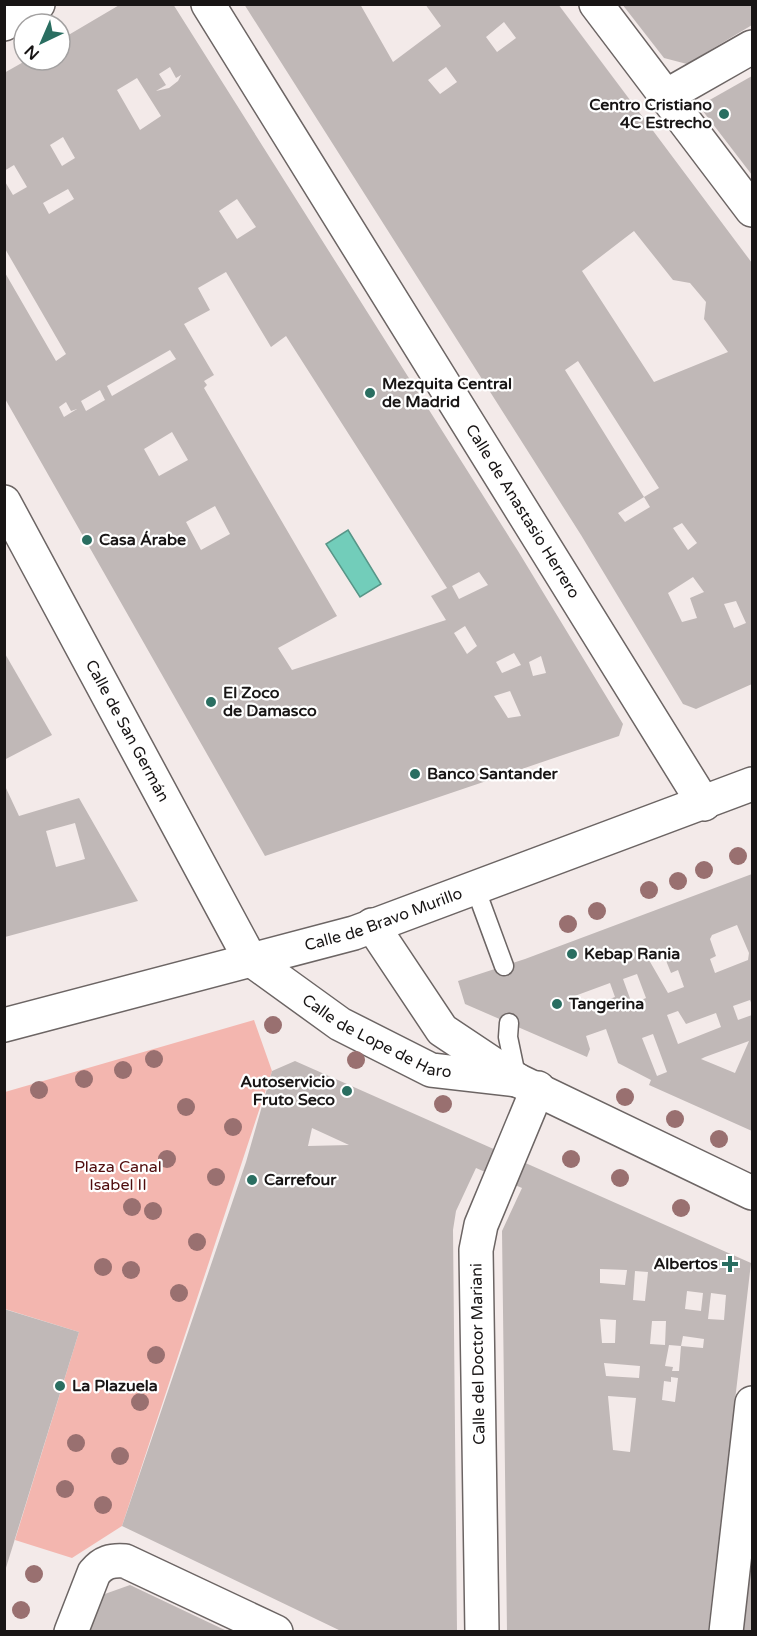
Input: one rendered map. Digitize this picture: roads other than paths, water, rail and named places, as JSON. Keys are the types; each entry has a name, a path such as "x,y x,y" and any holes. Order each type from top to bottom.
{"street":[{"path":"4,24 38,4"},
{"name":"Calle de Anastasio Herrero","path":"208,4 704,804"},
{"path":"596,4 753,210"},
{"path":"666,96 753,47"},
{"name":"Calle de San Germán","path":"4,502 250,960"},
{"name":"Calle de Bravo Murillo","path":"4,1025 326,941 476,890 753,784"},
{"name":"Calle de Lope de Haro","path":"372,925 442,1030 528,1084 753,1193"},
{"name":"Calle de Lope de Haro","path":"250,960 340,1024 431,1070 528,1084"},
{"name":"Calle del Doctor Mariani","path":"482,1632 476,1250 528,1084"},
{"path":"726,1632 753,1403"},
{"path":"72,1632 87,1584 100,1565 112,1560 125,1561 276,1632"}],"lane":[{"path":"476,890 504,966"},
{"path":"509,1023 508,1037 528,1084"}],"place":[{"name":"Centro Cristiano 4C Estrecho","path":"724,114"},
{"name":"Mezquita Central de Madrid","path":"370,393"},
{"name":"Casa Árabe","path":"87,540"},
{"name":"El Zoco de Damasco","path":"211,702"},
{"name":"Banco Santander","path":"415,774"},
{"name":"Kebap Rania","path":"572,954"},
{"name":"Tangerina","path":"557,1004"},
{"name":"Autoservicio Fruto Seco","path":"347,1091"},
{"name":"Carrefour","path":"252,1180"},
{"name":"Albertos","path":"730,1264"},
{"name":"La Plazuela","path":"60,1386"}],"park label":[{"name":"Plaza Canal Isabel II","path":"118,1176"}]}
